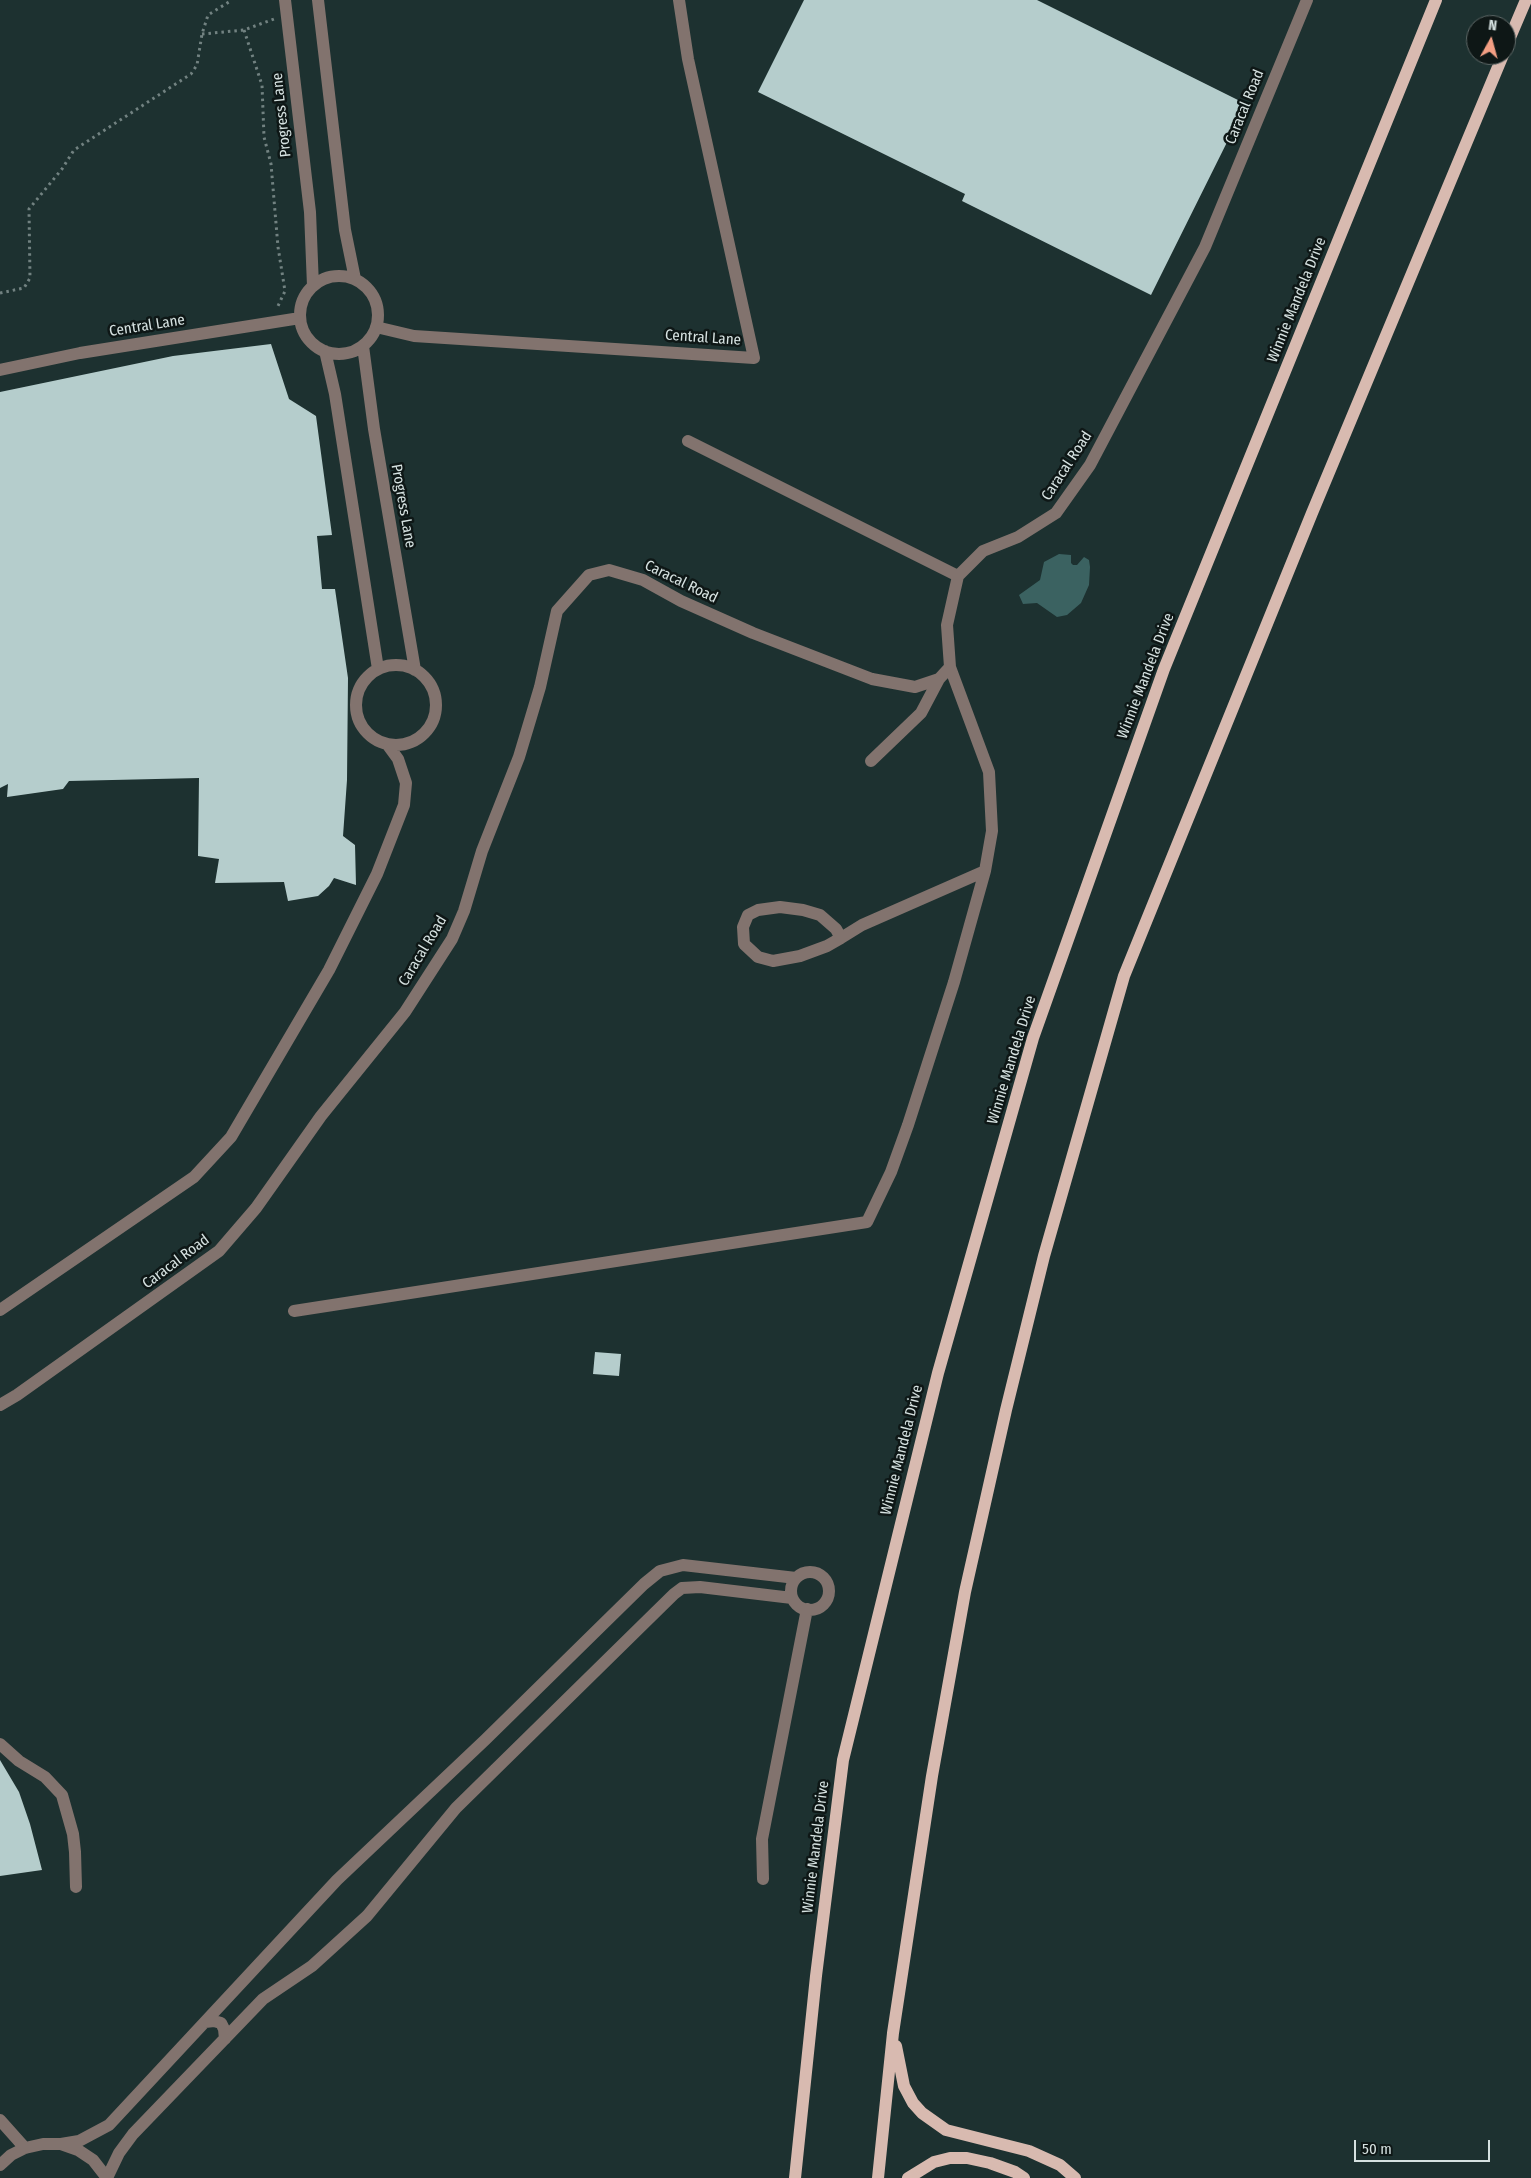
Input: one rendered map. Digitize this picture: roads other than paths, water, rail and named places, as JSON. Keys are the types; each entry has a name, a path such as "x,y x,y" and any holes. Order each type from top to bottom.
{"main road":[{"name":"Winnie Mandela Drive","path":"795,2178 816,1976 843,1760 938,1373 1033,1038 1164,669 1436,0"},
{"path":"1516,24 1526,0"},
{"path":"878,2178 894,2033 932,1776 965,1592 1006,1410 1044,1256 1124,976 1316,504 1499,65"},
{"path":"894,2033 904,2086 913,2103 922,2113 946,2130 1029,2151 1060,2165 1075,2178"},
{"path":"788,2178 800,2136"},
{"path":"908,2178 934,2162 950,2158 967,2158 990,2163 1015,2172 1024,2178"}],"street":[{"name":"Progress Lane","path":"285,0 310,212 313,286"},
{"path":"318,0 346,230 355,279"},
{"name":"Central Lane","path":"376,327 414,336 754,358 688,59 679,0"},
{"name":"Caracal Road","path":"958,576 983,551 1018,537 1056,514 1090,465 1205,247 1307,0"},
{"path":"344,276 355,279 372,294 377,304 378,316 376,327 371,337 363,346 351,352 338,354 325,351 308,338 300,318 301,306 305,295 313,286 322,279 344,276"},
{"name":"Central Lane","path":"0,370 80,353 300,318"},
{"name":"Progress Lane","path":"363,346 376,439 415,670"},
{"path":"325,351 335,394 378,670"},
{"path":"294,1311 867,1222 891,1172 954,982 985,871 992,831 989,772 950,668 947,625 958,576 688,441"},
{"name":"Caracal Road","path":"0,1405 18,1395 219,1251 256,1208 321,1116 405,1012 452,939 464,911 482,850 519,757 540,688 557,612 589,575 609,570 643,580 682,601 753,633 872,680 915,686 939,679 950,668"},
{"path":"397,666 415,670 429,682 436,698 435,716 427,732 413,742 395,746 378,741 364,730 357,714 357,697 364,680 378,670 397,666"},
{"path":"871,761 921,713 939,679"},
{"path":"0,1310 194,1177 231,1137 330,970 377,874 404,805 406,783 398,759 387,744"},
{"path":"841,938 836,929 820,915 803,910 780,907 758,910 748,915 743,928 744,944 758,957 773,961 800,956 827,946 841,938 862,924 985,871"},
{"path":"0,2165 11,2155 25,2148 43,2144 79,2141 109,2125 337,1880 486,1740 644,1584 660,1571 683,1565 796,1578"},
{"path":"61,2144 78,2150 93,2160 107,2178 119,2153 133,2134 224,2039 263,1999 312,1966 367,1916 456,1808 682,1588 700,1587 792,1598 801,1607 813,1609 824,1603 829,1591 828,1585 815,1572 803,1573 796,1578 791,1586 792,1598"},
{"path":"763,1879 762,1839 807,1609"},
{"path":"0,1744 19,1761 45,1777 62,1795 73,1834 76,1887"},
{"path":"205,2022 214,2020 221,2024 224,2029 224,2039"},
{"path":"0,2120 25,2148"}],"water":[{"path":"1059,554 1071,555 1071,563 1073,565 1077,565 1084,557 1089,560 1090,567 1089,585 1081,603 1067,615 1057,617 1037,603 1023,604 1019,595 1040,580 1044,562"}]}
